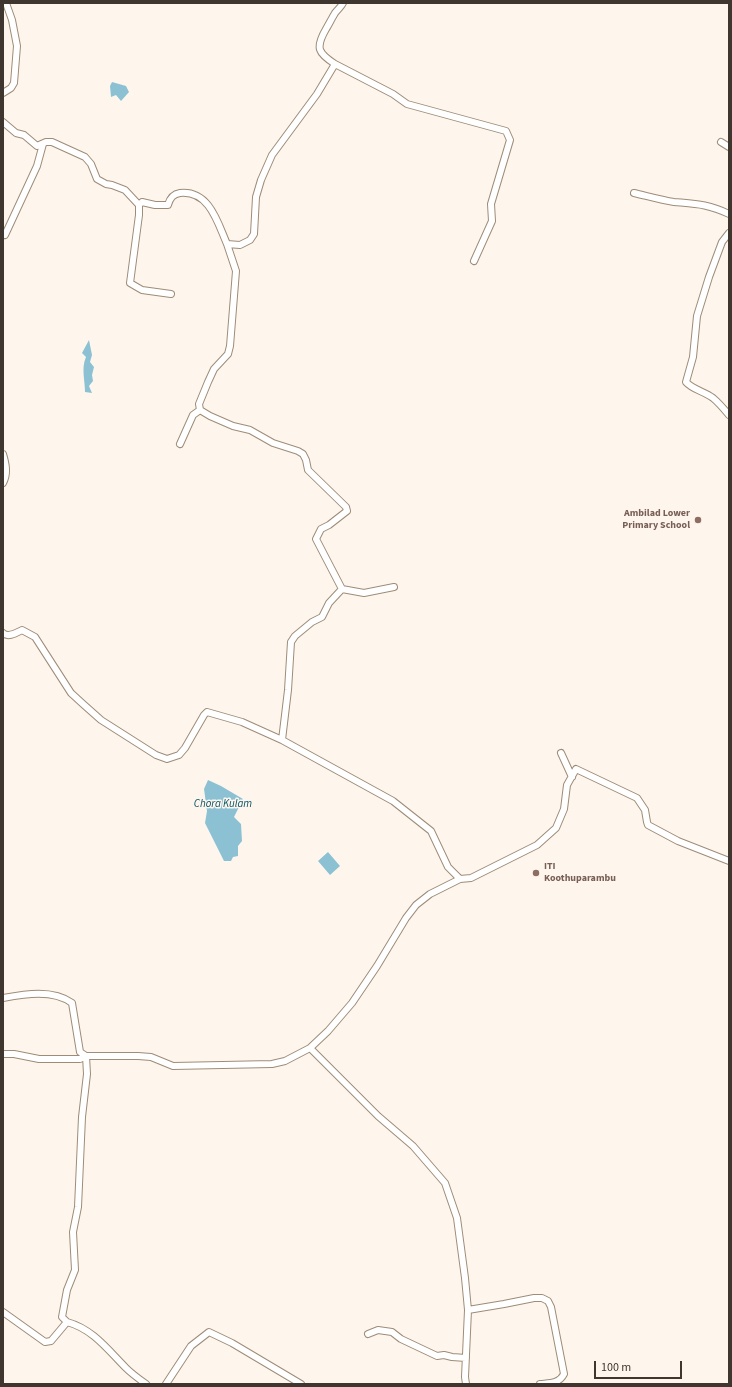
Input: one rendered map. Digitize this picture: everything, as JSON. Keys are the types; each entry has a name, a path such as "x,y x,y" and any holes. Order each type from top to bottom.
{"street":[{"path":"3,93 11,88 14,83 17,51 14,32 6,3"},
{"path":"343,3 335,13 318,45 320,52 325,58 393,94 407,104 506,131 510,140 491,204 492,221 474,261"},
{"path":"227,244 240,245 250,240 254,234 256,197 261,180 272,155 317,94 335,64"},
{"path":"3,122 16,133 24,135 35,146 46,142 52,142 84,157 91,164 96,179 125,190 139,205 130,283 142,290 171,294"},
{"path":"721,142 729,148"},
{"path":"5,235 37,166 43,144"},
{"path":"139,205 142,202 156,205 168,205 170,199 174,195 180,193 190,194 200,198 207,203 213,212 227,244 236,271 230,346 228,354 214,369 199,404 200,410 233,426 250,430 273,443 303,454 308,470 346,507 347,511 329,525 321,529 316,539 342,589"},
{"path":"634,193 673,202 702,204 729,214"},
{"path":"222,233 240,245"},
{"path":"729,233 722,242 697,316 694,358 686,382 691,388 701,391 714,398 729,415"},
{"path":"180,444 193,415 200,410"},
{"path":"3,454 6,463 6,475 3,484"},
{"path":"342,589 364,593 394,587"},
{"path":"282,740 288,690 291,642 295,636 312,622 322,617 329,603 342,589"},
{"path":"3,633 8,635 22,630 35,637 75,696 101,720 156,755 167,759 179,755 185,748 207,712 242,722 282,740 393,801 431,831 448,868 460,880"},
{"path":"561,753 572,777"},
{"path":"3,1054 14,1054 39,1059 80,1059 86,1056 138,1056 151,1057 173,1066 272,1064 285,1061 310,1048 328,1031 352,1003 377,966 406,918 416,905 430,894 460,880 471,878 537,845 556,828 564,809 567,785 576,769 638,798 645,810 648,825 678,841 729,861"},
{"path":"3,998 32,993 66,998 72,1002 80,1052 86,1056"},
{"path":"310,1048 378,1116 413,1146 445,1183 457,1218 468,1310 466,1384"},
{"path":"86,1056 87,1074 81,1124 78,1207 73,1232 75,1270 67,1290 62,1317 67,1322 77,1325 94,1335 127,1370 146,1384"},
{"path":"468,1310 534,1298 542,1298 548,1301 552,1307 564,1374 558,1382 540,1384"},
{"path":"3,1312 45,1342 51,1341 67,1322"},
{"path":"368,1334 378,1330 392,1332 401,1339 437,1356 444,1355 452,1358 466,1358"},
{"path":"166,1384 191,1346 209,1332 232,1343 301,1384"}],"water":[{"path":"112,82 126,86 129,92 121,101 116,95 111,97 110,86"},
{"path":"89,340 92,355 90,362 94,367 92,375 93,381 89,386 92,393 85,392 83,370 86,357 82,353"},
{"name":"Chora Kulam","path":"208,780 243,799 234,817 241,824 242,841 238,846 238,856 233,857 231,861 224,861 205,823 207,811 204,789"},
{"path":"328,852 340,866 330,875 318,861"}],"place":[{"name":"Ambilad Lower Primary School","path":"698,520"},
{"name":"ITI Koothuparambu","path":"536,873"}]}
